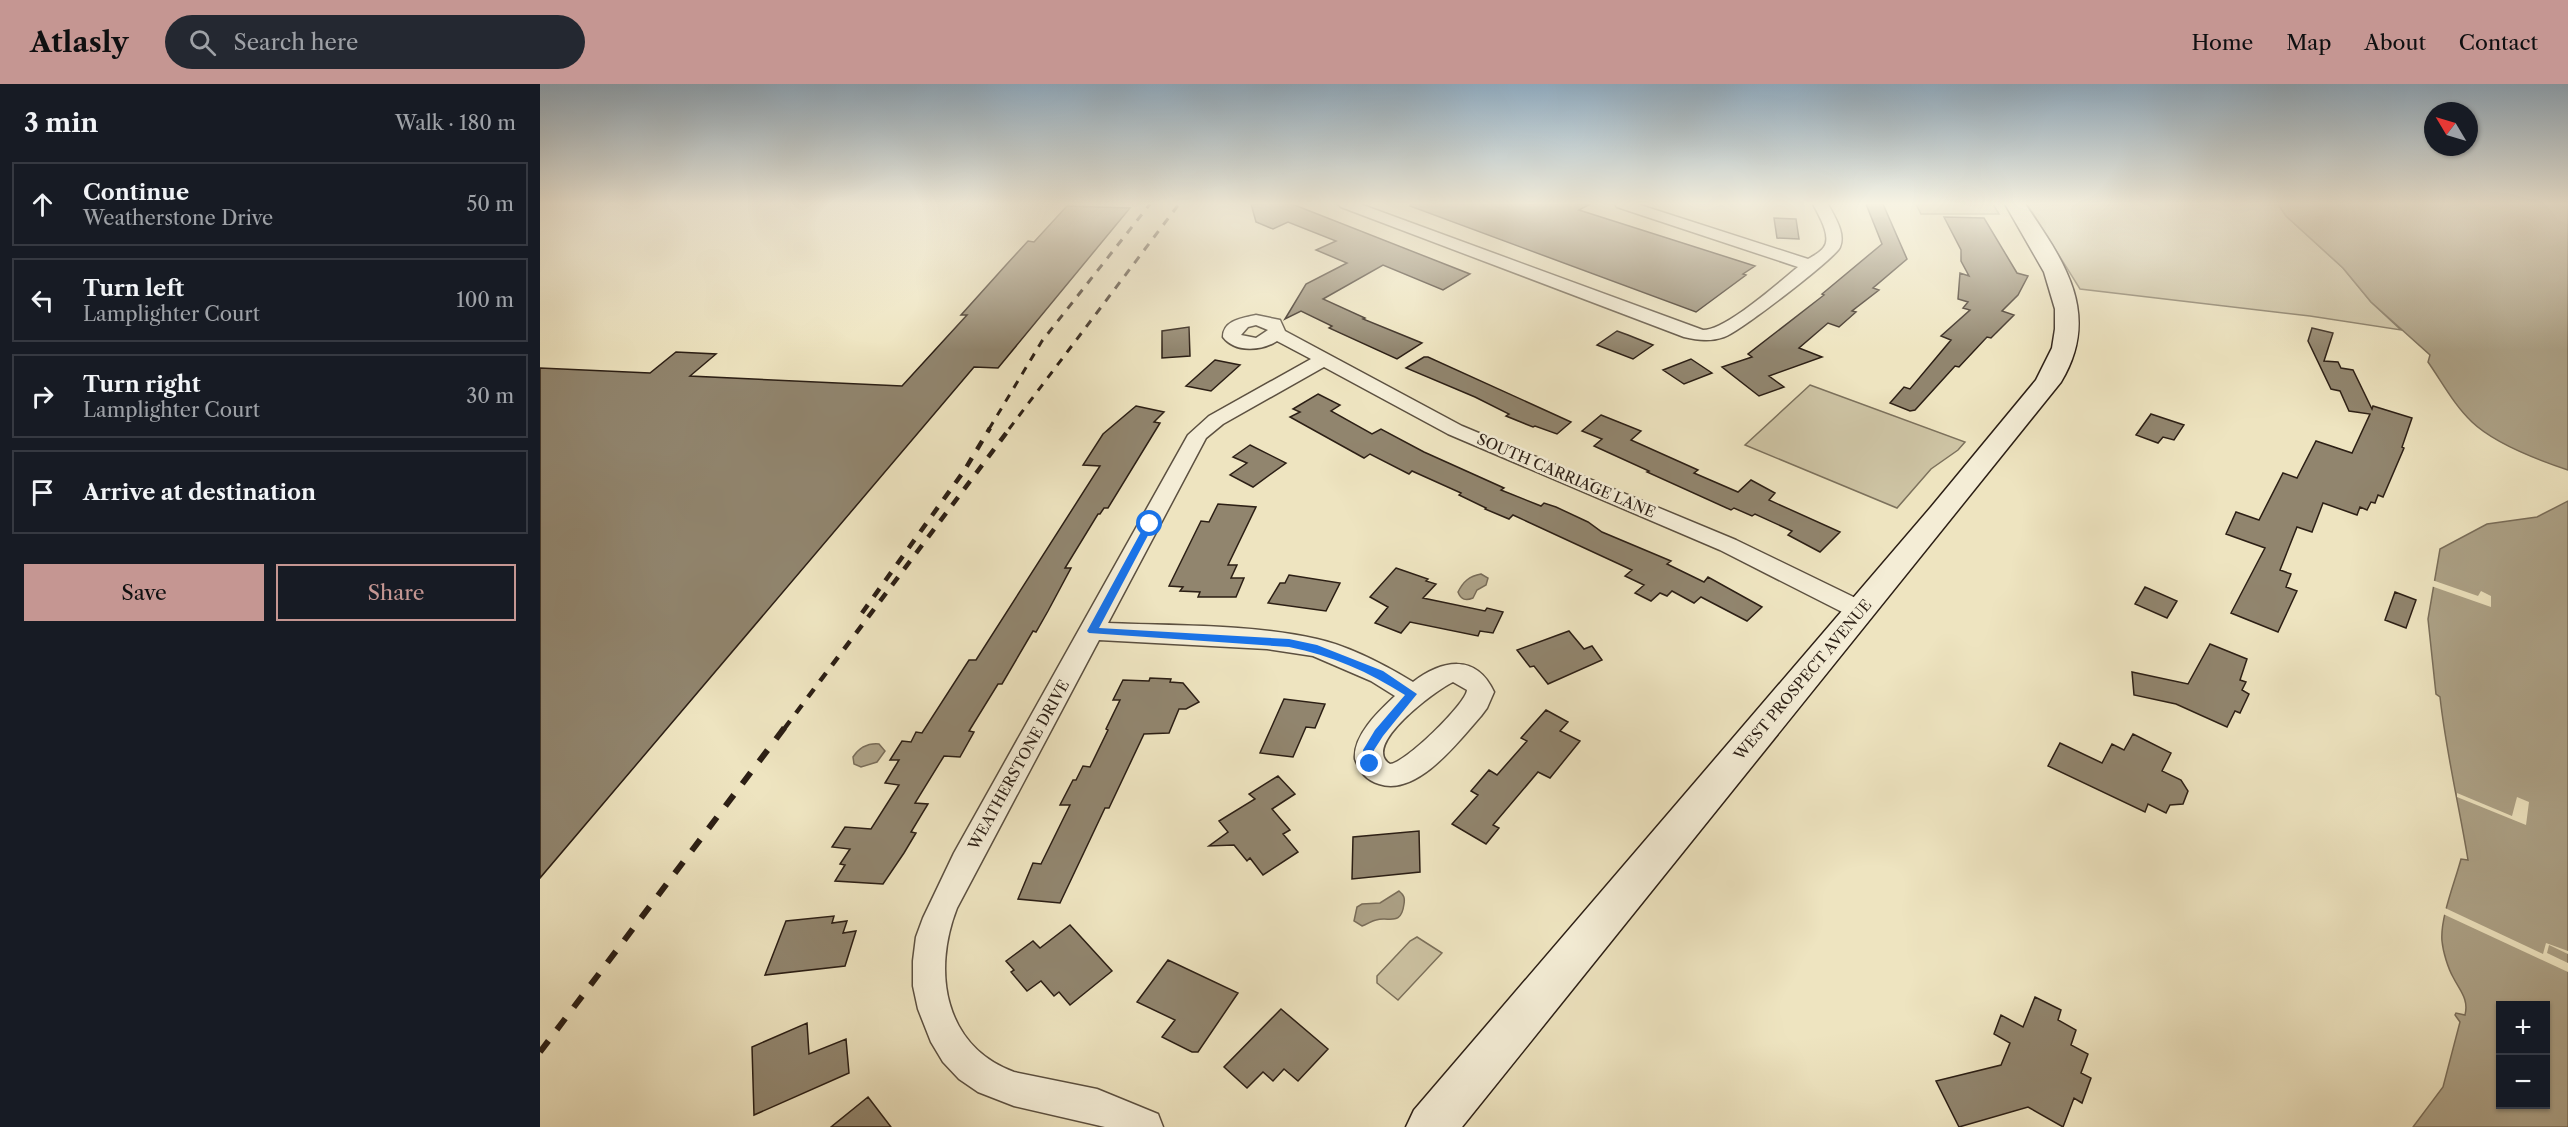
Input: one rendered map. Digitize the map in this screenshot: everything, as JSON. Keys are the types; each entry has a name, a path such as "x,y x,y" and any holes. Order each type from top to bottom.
{"main road":[{"name":"WEST PROSPECT AVENUE","path":"1431,1127 2028,408 2054,373 2064,351 2068,323 2063,291 2044,253"}],"street":[{"path":"1476,253 1690,333 1708,336 1720,334 1734,325 1828,253"},
{"path":"1771,253 1812,266"},
{"name":"SOUTH CARRIAGE LANE","path":"1276,334 1385,394 1455,429 1728,545 1861,610"},
{"name":"WEATHERSTONE DRIVE","path":"1145,1127 1110,1110 1088,1103 1014,1089 979,1073 957,1055 944,1036 935,1016 930,992 931,943 938,916 965,862 1198,435 1216,420 1323,359"},
{"path":"1092,631 1267,640 1317,648 1380,674 1412,694"}],"shaded area":[{"path":"2057,253 2326,253 2343,268 2371,302 2401,330 2310,316 2080,289"},
{"path":"2326,253 2568,253 2568,470 2505,444 2472,422 2454,401 2428,362 2430,355 2371,302 2343,268"},
{"path":"1810,385 1965,442 1958,450 1931,469 1897,508 1745,445"},
{"path":"2568,501 2568,1127 2413,1127 2443,1087 2460,1022 2455,1015 2456,1013 2465,1015 2466,1009 2463,995 2448,965 2442,941 2446,911 2461,859 2468,860 2440,697 2436,694 2428,619 2440,549 2487,524 2537,517"},
{"path":"1481,574 1488,578 1486,585 1477,590 1473,598 1466,600 1462,598 1458,592 1462,585 1470,578"},
{"path":"871,744 879,744 885,751 877,762 861,767 854,764 853,757 858,751"},
{"path":"1399,891 1403,895 1404,902 1400,916 1397,918 1376,920 1362,926 1354,921 1357,907 1362,904 1380,903"},
{"path":"1417,937 1442,953 1398,1000 1377,983 1377,976 1410,941"}],"pier":[{"path":"2432,580 2478,596 2481,591 2491,596 2491,607 2431,586"},
{"path":"2457,793 2512,816 2517,797 2529,802 2526,825 2457,797"},
{"path":"2445,908 2543,954 2546,943 2568,951 2568,954 2549,945 2547,953 2568,963 2568,972 2443,914"}],"building":[{"path":"1017,253 1093,253 998,368 974,367 540,878 540,368 650,373 676,352 716,354 690,376 902,386 967,315 961,315"},
{"path":"1322,253 1416,253 1470,274 1443,290 1383,265 1323,299 1365,318 1363,319 1422,343 1397,359 1329,328 1332,326 1301,311 1285,319 1306,284 1347,263"},
{"path":"1536,253 1713,253 1755,266 1696,312"},
{"path":"1872,253 1904,253 1907,259 1873,288 1879,290 1852,311 1856,312 1839,327 1828,323 1799,348 1822,357 1769,376 1784,387 1759,396 1722,367 1752,357 1748,354 1824,295 1822,294"},
{"path":"1961,253 2005,253 2017,273 2028,276 2018,295 2002,311 2014,315 1991,338 1987,337 1959,367 1955,366 1915,410 1910,411 1890,403 1904,387 1910,389 1951,340 1941,336 1970,310 1963,308 1968,302 1958,299 1960,273 1969,276 1961,261"},
{"path":"1189,327 1190,356 1162,358 1162,331"},
{"path":"2312,328 2333,333 2324,361 2338,362 2341,368 2353,370 2372,409 2373,406 2412,418 2402,447 2404,448 2383,497 2378,495 2375,503 2371,502 2367,510 2360,507 2357,515 2323,503 2312,532 2297,527 2280,570 2291,574 2286,587 2297,591 2278,632 2231,613 2265,548 2226,534 2236,512 2259,520 2283,473 2297,478 2316,441 2352,453 2370,414 2349,411 2340,391 2331,389 2308,341"},
{"path":"1617,331 1653,345 1633,359 1597,345"},
{"path":"1424,357 1571,422 1557,434 1533,427 1506,416 1509,414 1475,397 1406,368"},
{"path":"1691,359 1712,373 1684,384 1663,370"},
{"path":"1215,360 1240,365 1211,391 1186,386"},
{"path":"1318,394 1340,405 1331,411 1372,434 1381,429 1424,452 1504,488 1501,490 1541,506 1544,503 1556,507 1588,522 1602,532 1671,561 1667,564 1704,582 1708,577 1762,607 1747,621 1701,597 1694,603 1672,591 1667,596 1660,593 1651,601 1635,593 1644,585 1625,576 1632,570 1513,515 1509,519 1485,509 1459,495 1461,493 1412,471 1409,474 1370,454 1364,458 1290,417 1300,412 1293,409"},
{"path":"1136,406 1164,412 1154,422 1160,423 1108,508 1104,508 1098,514 1065,568 1071,568 1048,611 969,731 974,732 960,757 944,756 915,803 928,804 911,832 916,833 904,853 883,884 835,881 845,865 840,864 850,849 832,847 845,827 871,829 899,785 885,783 899,760 890,760 902,741 911,742 916,732 922,733 969,660 976,660 1100,466 1083,465 1103,434"},
{"path":"2151,414 2184,425 2174,440 2163,437 2158,443 2136,435"},
{"path":"1601,415 1641,431 1631,440 1698,470 1694,473 1738,492 1751,480 1775,493 1769,500 1840,532 1820,552 1788,535 1792,531 1755,514 1752,516 1734,508 1731,510 1647,472 1649,471 1594,446 1602,439 1582,431"},
{"path":"1250,445 1286,463 1253,487 1230,475 1247,463 1233,457"},
{"path":"1218,504 1256,507 1228,565 1237,565 1231,578 1244,578 1236,597 1198,597 1200,592 1180,591 1183,587 1169,586 1201,521 1209,522"},
{"path":"1396,568 1436,584 1423,598 1485,611 1487,608 1503,612 1493,633 1480,631 1478,636 1410,622 1401,633 1375,623 1388,607 1370,597"},
{"path":"1289,575 1340,583 1326,611 1268,603 1280,583 1285,583"},
{"path":"2145,587 2177,601 2167,618 2135,604"},
{"path":"2395,592 2416,600 2406,628 2385,620"},
{"path":"1569,631 1584,649 1592,646 1602,660 1548,684 1534,666 1530,667 1517,650"},
{"path":"2210,644 2247,659 2240,680 2246,682 2242,690 2249,694 2240,713 2235,711 2227,727 2176,704 2134,695 2132,672 2188,684"},
{"path":"1150,678 1171,679 1170,682 1183,683 1199,702 1186,709 1179,709 1169,733 1144,734 1109,808 1105,808 1060,903 1018,899 1033,863 1041,864 1070,805 1060,805 1073,780 1076,780 1083,766 1090,767 1108,730 1106,729 1120,700 1113,700 1123,680 1149,681"},
{"path":"1284,699 1325,704 1315,728 1306,727 1293,757 1260,753"},
{"path":"1546,710 1568,722 1560,731 1580,741 1550,778 1538,772 1493,825 1499,828 1486,844 1452,824 1478,795 1471,791 1489,770 1497,775 1527,741 1521,738"},
{"path":"2133,734 2171,753 2162,771 2181,780 2188,791 2183,804 2170,805 2166,813 2148,804 2145,812 2048,766 2060,743 2102,763 2112,744 2124,750"},
{"path":"1278,776 1295,794 1272,809 1290,830 1283,834 1298,852 1263,875 1250,858 1247,861 1234,845 1209,846 1228,832 1219,821 1255,799 1249,794"},
{"path":"1419,831 1420,872 1352,879 1353,837"},
{"path":"834,916 832,923 847,921 843,933 856,931 845,966 765,975 786,921"},
{"path":"1070,925 1112,971 1070,1005 1059,992 1054,996 1041,981 1027,991 1011,972 1014,970 1006,961 1033,941 1040,948"},
{"path":"1168,960 1238,993 1198,1052 1192,1052 1162,1037 1175,1020 1137,1002"},
{"path":"2035,997 2061,1010 2058,1020 2076,1030 2071,1045 2088,1054 2081,1073 2091,1078 2082,1103 2074,1098 2063,1127 2028,1107 1959,1127 1936,1081 2001,1065 2010,1043 1994,1034 2001,1015 2023,1027"},
{"path":"1281,1009 1328,1049 1298,1081 1284,1069 1273,1081 1263,1072 1247,1088 1224,1067"},
{"path":"807,1023 809,1054 846,1039 849,1073 754,1115 752,1047"},
{"path":"868,1097 891,1127 831,1127"}],"railway":[{"path":"989,429 1042,341 1112,253"},
{"path":"1009,429 1142,253"},
{"path":"862,613 964,471 990,428"},
{"path":"784,729 1010,428"},
{"path":"540,1052 785,727"}],"route":[{"path":"1150,524 1092,631 1289,643 1317,648 1346,658 1380,674 1412,694 1379,733 1368,750 1370,764"}]}
